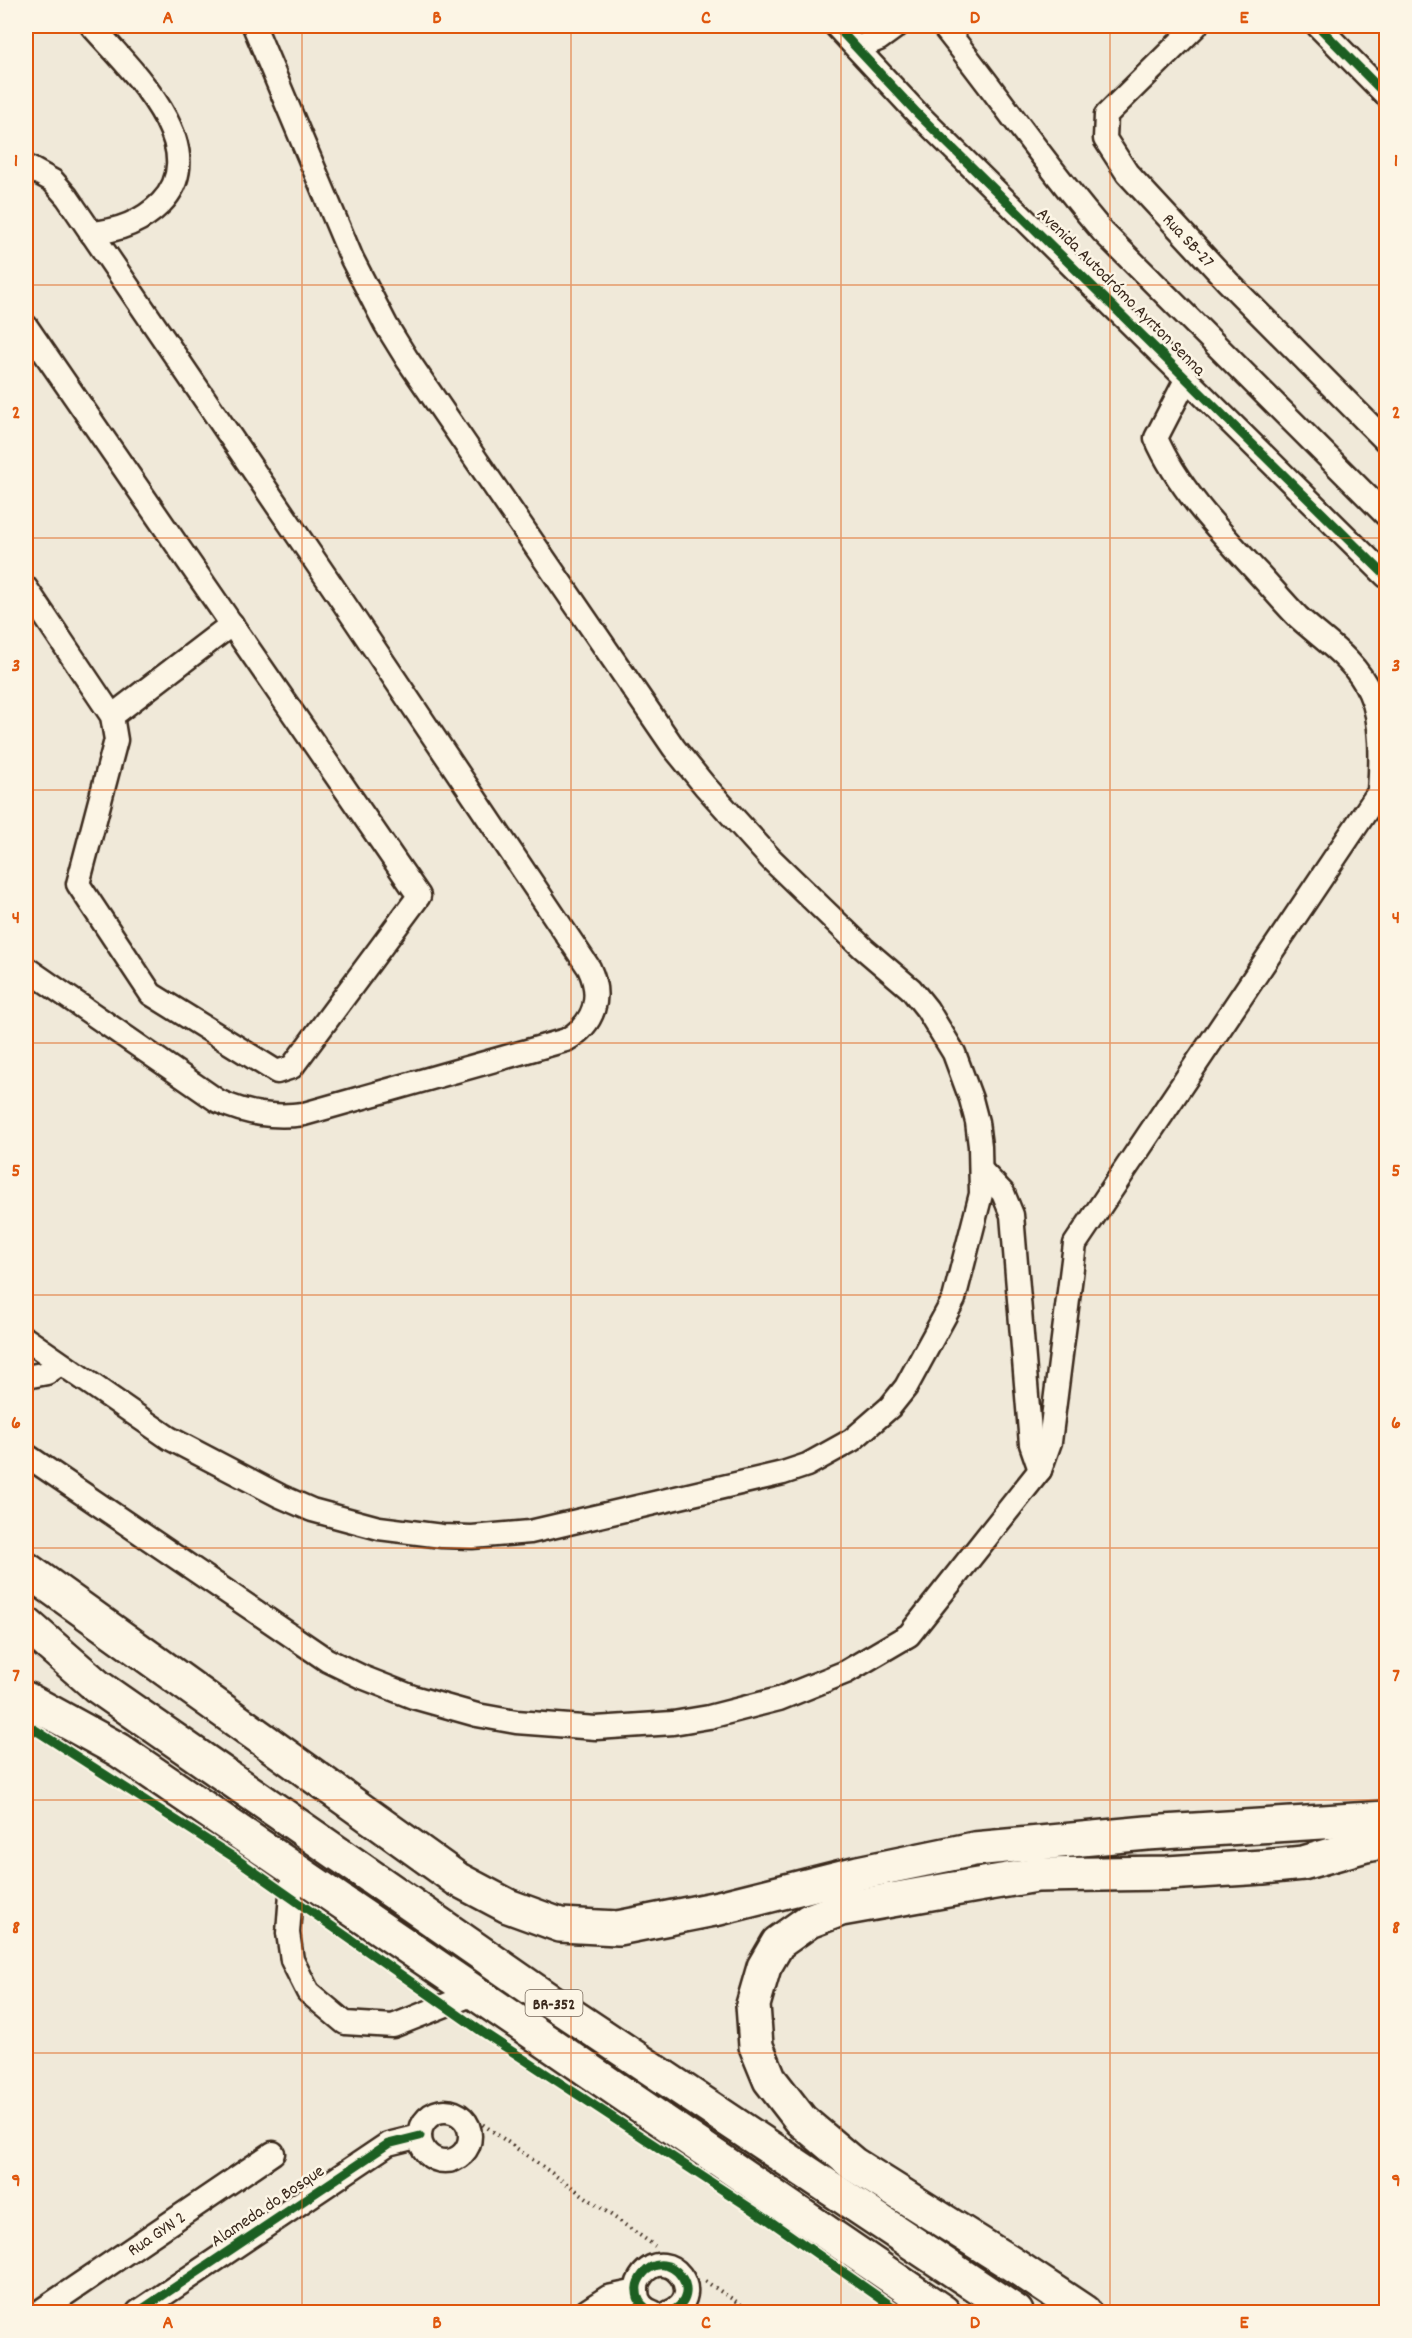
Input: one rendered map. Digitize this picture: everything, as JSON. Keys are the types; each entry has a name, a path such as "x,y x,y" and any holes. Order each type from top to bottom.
{"highway":[{"path":"26,1569 457,1879 508,1906 560,1925 618,1928 719,1908 858,1873 974,1849 1147,1833 1386,1818"},
{"path":"26,1624 96,1686"},
{"name":"BR-352","path":"26,1638 544,1997 1017,2313"},
{"name":"BR-352","path":"26,1699 119,1750 943,2313"},
{"path":"1084,2313 1012,2264 853,2164 801,2120 770,2080 756,2046 753,2005 764,1967 778,1943 809,1922 841,1909 948,1890 1038,1875 1167,1873 1303,1863 1386,1841"}],"street":[{"path":"92,26 161,107 173,136 177,168 175,184 155,209 130,225 111,231 92,233"},
{"path":"26,1339 169,1438 280,1496 312,1510 345,1520 413,1534 472,1537 530,1532 783,1473 831,1454 872,1424 906,1387 954,1299 981,1194 977,1122 964,1076 950,1045 911,989 840,926 771,859 674,748 391,334 352,259 254,26"},
{"name":"Avenida Autodrómo Ayrton Senna","path":"836,26 917,113 1386,576"},
{"path":"856,48 879,39 897,26"},
{"name":"Avenida Autodrómo Ayrton Senna","path":"943,26 971,60 1060,183 1102,232 1386,515"},
{"name":"Rua SB-27","path":"1196,26 1106,115 1105,139 1127,173 1228,282 1386,441"},
{"path":"1317,26 1386,95"},
{"path":"26,166 43,174 60,188 92,233 589,969 597,998 591,1019 584,1028 566,1040 304,1114 269,1116 252,1113 218,1101 26,968"},
{"path":"26,588 112,716 116,740 78,885 151,994 277,1072 292,1067 419,896 232,624 28,334"},
{"path":"26,1455 327,1660 362,1677 421,1700 477,1715 526,1723 596,1728 646,1726 709,1717 779,1699 846,1672 909,1635 1040,1470 1050,1442 1075,1244 1379,792 1380,735 1371,693 1357,671 1297,616 1222,534 1166,460 1156,438 1187,378"},
{"path":"112,716 232,624"},
{"path":"981,1170 1003,1193 1012,1215 1031,1444 1040,1470"},
{"path":"26,1377 47,1373 60,1364"},
{"path":"292,1867 288,1933 292,1960 308,1992 345,2023 393,2026 476,1993"},
{"path":"446,2112 461,2118 469,2131 468,2146 463,2154 448,2161 439,2161 425,2152 420,2136 422,2128 431,2116 446,2112"},
{"name":"Alameda do Bosque","path":"138,2313 388,2144 420,2136"},
{"name":"Rua GYN 2","path":"39,2313 273,2153"},
{"path":"653,2313 643,2306 637,2291 637,2283 646,2270 661,2265 675,2269 681,2275 686,2290 681,2305 670,2313"},
{"path":"585,2313 608,2297 637,2291"}],"path":[{"path":"446,2112 461,2109 665,2253"},
{"path":"703,2280 752,2313"}],"cycle path":[{"path":"836,26 917,113 1386,576"},
{"path":"1318,26 1386,95"},
{"path":"26,1724 235,1858 481,2031 770,2221 900,2312"},
{"path":"138,2312 388,2144 420,2136"},
{"path":"653,2312 644,2307 640,2301 637,2295 637,2284 643,2274 653,2266 663,2265 673,2268 685,2285 686,2295 681,2304 670,2312"}]}
